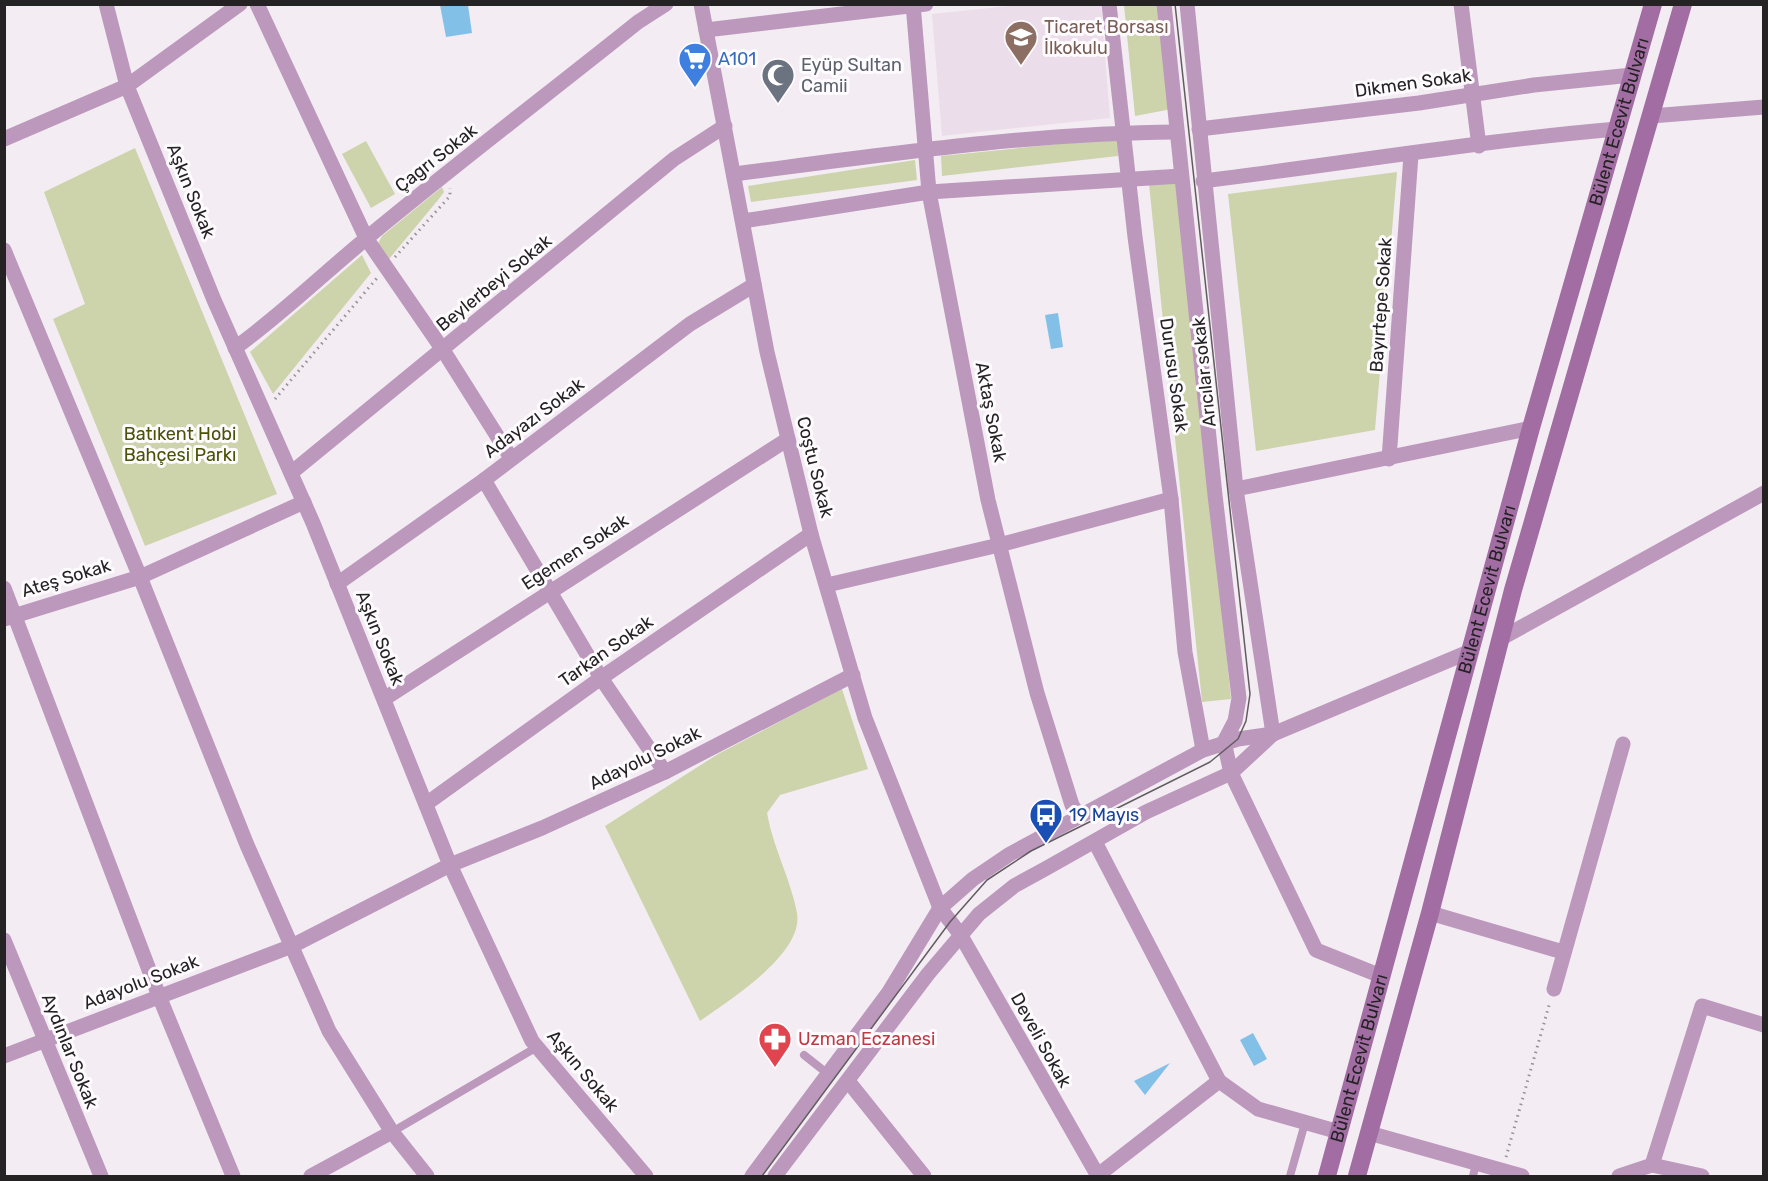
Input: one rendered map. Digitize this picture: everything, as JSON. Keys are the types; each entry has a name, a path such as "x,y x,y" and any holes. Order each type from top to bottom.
{"main road":[{"name":"Bülent Ecevit Bulvarı","path":"1327,1176 1531,428 1653,4"},
{"name":"Bülent Ecevit Bulvarı","path":"1357,1176 1430,913 1500,639 1683,4"}],"street":[{"name":"Aşkın Sokak","path":"106,4 127,86 235,348 304,502 450,865 537,1047 646,1176"},
{"path":"257,4 366,238 385,269 443,350 511,458"},
{"name":"Çagrı Sokak","path":"235,348 278,317 366,238 452,169 638,22 666,4"},
{"name":"Coştu Sokak","path":"701,4 767,352 811,534 865,718 940,908 955,928"},
{"name":"Durusu Sokak","path":"1109,4 1171,499 1185,652 1203,750"},
{"path":"1164,4 1239,698 1235,721 1224,742 1231,774 1316,950 1381,976"},
{"name":"Arıcılar sokak","path":"1187,4 1203,182 1236,489 1273,734"},
{"path":"1461,4 1479,146"},
{"path":"4,139 127,86 240,5"},
{"path":"706,30 918,5"},
{"name":"Aktaş Sokak","path":"918,5 929,192 988,500 1037,693 1072,805 1079,816"},
{"name":"Dikmen Sokak","path":"1199,129 1472,95 1534,85 1632,75"},
{"path":"1651,116 1764,107"},
{"name":"Beylerbeyi Sokak","path":"291,473 674,159 725,126"},
{"path":"1203,182 1479,146 1528,137 1617,129"},
{"path":"734,174 926,149 1124,132 1177,132"},
{"name":"Bayırtepe Sokak","path":"1389,459 1411,155"},
{"path":"743,221 929,192 1130,177 1181,176"},
{"path":"4,250 140,576 247,845 329,1031 392,1132 427,1176"},
{"name":"Adayazı Sokak","path":"338,584 483,480 690,324 754,285"},
{"path":"1236,489 1531,428"},
{"name":"Egemen Sokak","path":"384,699 788,439"},
{"path":"483,480 601,678 665,772"},
{"path":"1500,639 1764,493"},
{"path":"827,585 999,545 1171,499"},
{"name":"Ateş Sokak","path":"10,616 140,576 304,502"},
{"name":"Tarkan Sokak","path":"426,804 601,678 811,534"},
{"path":"4,588 10,616 159,996 233,1176"},
{"path":"752,1176 905,968 940,908 973,879 1079,816 1203,750 1224,742 1273,734 1471,651"},
{"name":"Adayolu Sokak","path":"4,1056 44,1038 292,946 450,865 542,828 665,772 853,675"},
{"path":"775,1176 848,1081 955,928 978,914 1014,886 1146,812 1231,774 1273,734"},
{"path":"1554,989 1623,744"},
{"path":"1095,842 1219,1081 1258,1109 1339,1132"},
{"path":"1430,913 1563,952"},
{"name":"Develi Sokak","path":"955,928 1097,1176"},
{"name":"Aydınlar Sokak","path":"4,940 101,1176"},
{"path":"1652,1165 1702,1006 1764,1025"},
{"path":"848,1081 924,1176"},
{"path":"1097,1176 1219,1081"},
{"path":"311,1176 392,1132"},
{"path":"1369,1133 1474,1170 1522,1176"},
{"path":"1619,1176 1652,1165 1702,1176"}],"lane":[{"path":"392,1132 537,1047"},
{"path":"804,1055 828,1074"},
{"path":"1290,1176 1305,1123"}],"path":[{"path":"265,411 450,196 452,169"},
{"path":"1503,1172 1554,989"}],"shaded area":[{"name":"Ticaret Borsası İlkokulu","path":"1028,4 1101,5 1110,118 942,136 932,14"}],"green space":[{"path":"1124,5 1160,5 1172,109 1135,116"},
{"path":"1118,138 1118,156 942,176 941,156"},
{"path":"366,141 395,194 371,208 342,154"},
{"name":"Batıkent Hobi Bahçesi Parkı","path":"135,148 277,494 145,546 53,319 85,304 44,192"},
{"path":"915,160 917,180 751,202 748,186"},
{"path":"1397,172 1375,430 1256,451 1228,194"},
{"path":"1179,180 1231,699 1202,702 1149,184"},
{"path":"442,187 444,192 389,259 377,245 382,236"},
{"path":"362,255 371,273 273,394 250,352"},
{"path":"842,689 868,769 780,795 767,813 773,839 791,888 797,913 796,929 789,944 777,960 745,988 700,1021 605,826 718,754"}],"water":[{"path":"440,5 468,5 472,33 446,37"},
{"path":"1058,313 1063,347 1051,349 1045,315"},
{"path":"1253,1033 1267,1059 1254,1066 1240,1040"},
{"path":"1170,1063 1145,1095 1134,1081"}],"tram line":[{"path":"762,1176 950,922 987,880 1031,851 1210,762 1238,739 1246,721 1250,694 1175,4"}],"place":[{"name":"Ticaret Borsası İlkokulu","path":"1021,66"},
{"name":"A101","path":"695,88"},
{"name":"Eyüp Sultan Camii","path":"778,104"},
{"name":"19 Mayıs","path":"1046,844"},
{"name":"Uzman Eczanesi","path":"775,1068"}]}
